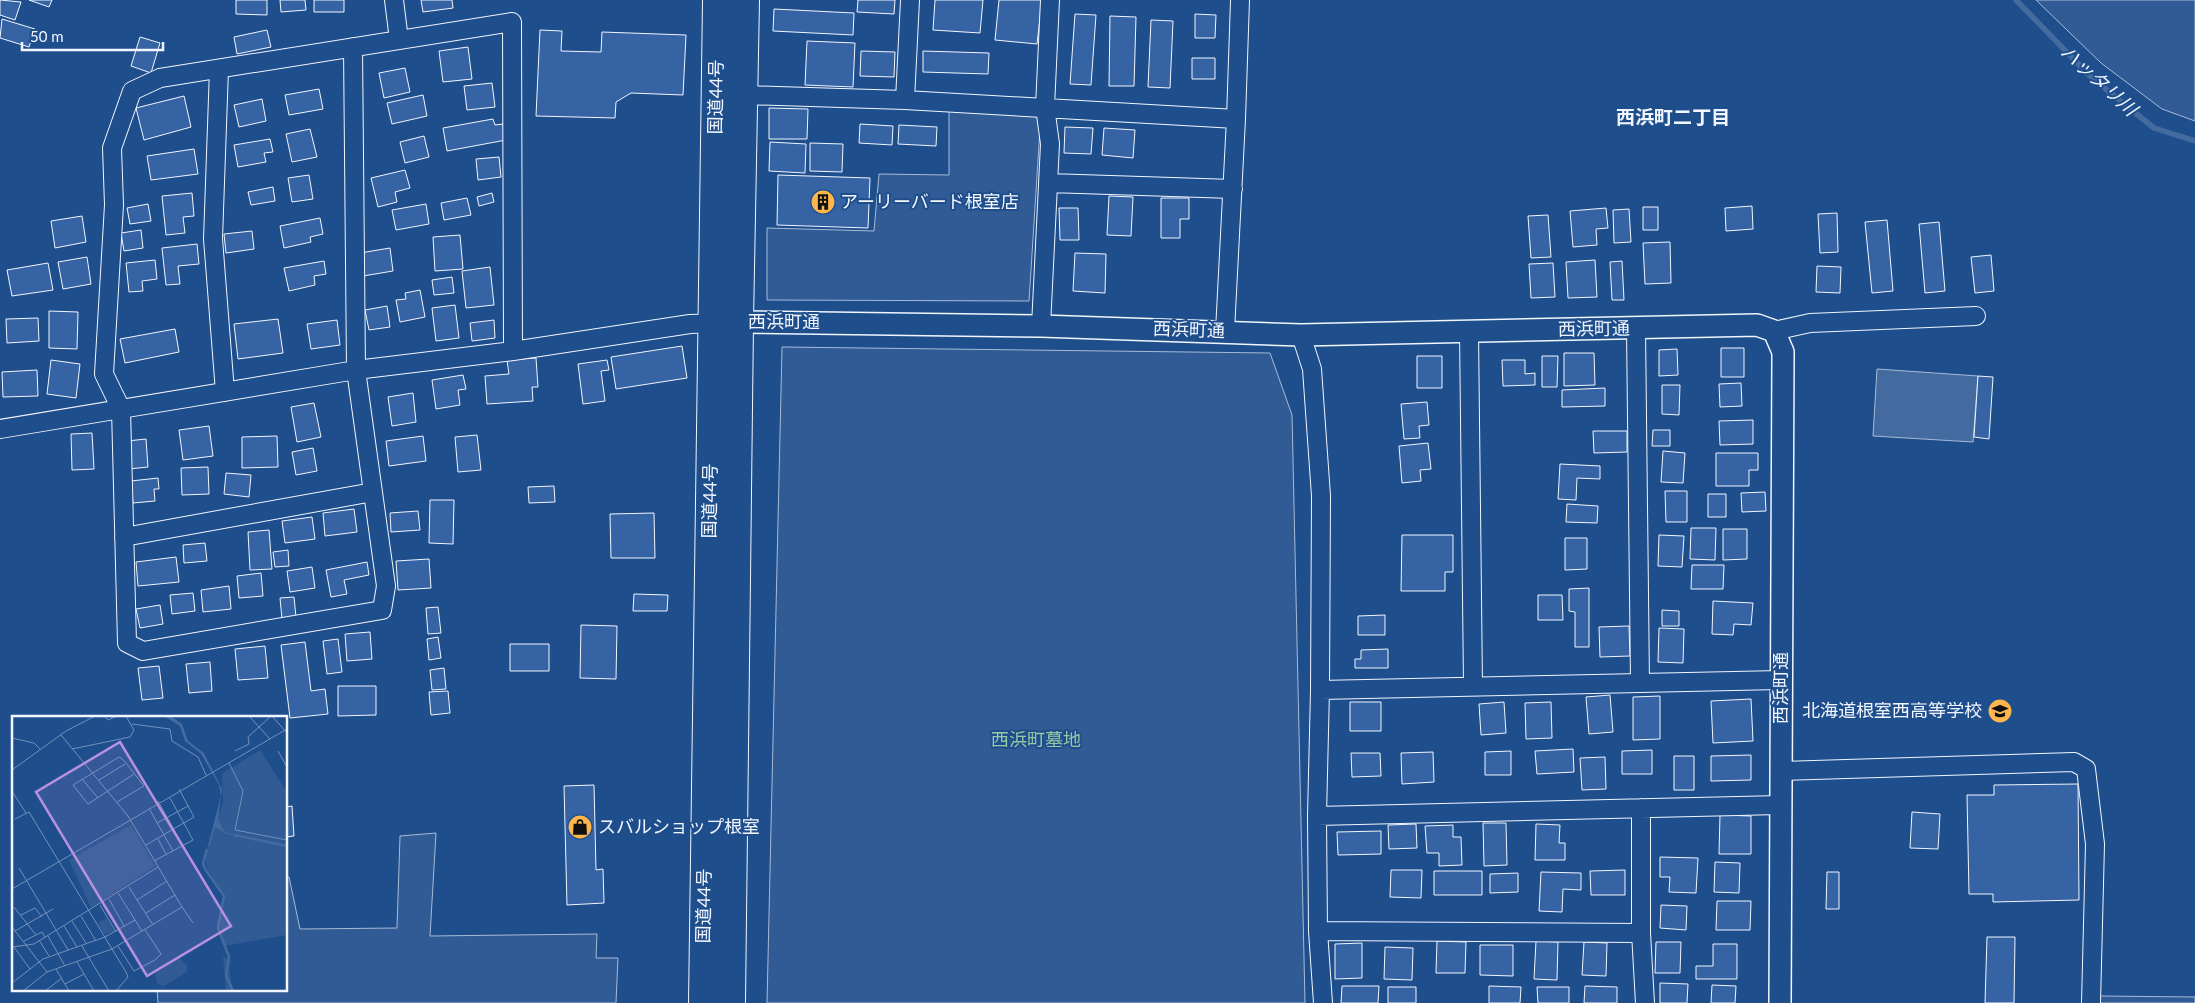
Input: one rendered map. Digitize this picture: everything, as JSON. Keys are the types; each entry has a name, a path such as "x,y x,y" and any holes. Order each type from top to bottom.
{"highway":[{"name":"国道44号","path":"717,0 726,323 731,1003"},
{"name":"国道44号","path":"703,1003 726,323 743,95 745,0"}],"street":[{"path":"394,0 399,40"},
{"path":"905,100 910,0"},
{"path":"1041,326 1050,144 1045,107 1050,0"},
{"path":"1225,331 1236,119 1239,0"},
{"path":"353,48 356,370 386,586 382,610 143,651 127,643 121,409 104,374 114,205 112,148 132,91 160,78 512,22 512,351"},
{"path":"219,69 213,239 225,392"},
{"path":"743,95 905,100 1236,119"},
{"path":"1048,183 1233,189"},
{"path":"1774,331 1810,323 1976,316"},
{"path":"0,429 356,370 512,351 690,324 726,323"},
{"name":"西浜町通","path":"726,323 1041,326 1301,335 1757,325 1774,331 1782,352 1780,1003"},
{"path":"1636,328 1640,682"},
{"path":"1469,330 1473,686"},
{"path":"1301,335 1312,369 1321,496 1317,816 1318,931 1323,1003"},
{"path":"124,536 373,492"},
{"path":"1320,690 1781,680"},
{"path":"1781,771 2074,762 2086,769 2095,844 2092,1003"},
{"path":"1317,816 1781,805"},
{"path":"1641,808 1641,933 1644,1003"},
{"path":"1318,931 1641,933"}],"shaded area":[{"path":"2036,0 2195,0 2195,121 2162,109 2101,63"},
{"path":"949,110 1041,113 1029,301 767,300 767,228 874,231 879,174 949,175"},
{"name":"西浜町墓地","path":"782,347 1270,353 1292,415 1305,1003 767,1003"},
{"path":"1877,369 1978,376 1973,442 1873,436"},
{"path":"436,833 430,936 597,934 596,958 618,958 616,1003 158,1003 157,990 288,990 288,877 300,929 397,928 400,836"},
{"path":"2100,996 2195,997 2195,1003 2099,1003"}],"building":[{"path":"0,0 21,2 15,20 0,15"},
{"path":"29,0 52,0 49,7"},
{"path":"236,0 267,0 267,15 236,14"},
{"path":"280,0 305,0 306,10 281,12"},
{"path":"314,0 344,0 344,12 314,12"},
{"path":"421,0 452,0 453,8 423,12"},
{"path":"858,0 895,0 894,14 857,12"},
{"path":"935,0 983,0 980,33 933,30"},
{"path":"999,0 1042,0 1037,44 995,40"},
{"path":"774,9 854,13 853,35 773,31"},
{"path":"1075,14 1096,15 1091,85 1070,84"},
{"path":"1195,14 1216,15 1215,38 1195,38"},
{"path":"1110,16 1136,17 1134,86 1109,86"},
{"path":"2,19 35,29 29,47 0,38"},
{"path":"1151,20 1173,21 1170,88 1148,87"},
{"path":"267,30 271,47 237,54 234,37"},
{"path":"540,30 562,31 561,51 601,52 602,32 686,35 683,95 631,93 616,102 615,118 536,116"},
{"path":"140,37 160,43 151,73 131,66"},
{"path":"807,41 855,43 853,87 805,85"},
{"path":"468,47 472,79 443,82 439,51"},
{"path":"861,51 895,52 894,77 860,76"},
{"path":"923,51 989,53 988,74 923,72"},
{"path":"1192,58 1215,58 1215,79 1192,79"},
{"path":"405,68 410,92 384,98 379,73"},
{"path":"492,83 495,107 467,110 464,86"},
{"path":"319,89 323,109 289,115 285,95"},
{"path":"423,95 427,116 392,124 387,103"},
{"path":"184,96 191,127 144,140 136,108"},
{"path":"262,99 266,121 239,127 234,105"},
{"path":"769,108 808,109 807,139 769,139"},
{"path":"493,119 495,125 503,124 506,140 447,151 443,128"},
{"path":"860,124 893,126 892,145 859,143"},
{"path":"899,125 937,127 936,146 898,144"},
{"path":"1065,127 1093,128 1091,154 1064,153"},
{"path":"1104,128 1135,130 1133,158 1102,155"},
{"path":"310,129 317,157 292,162 286,134"},
{"path":"424,136 429,157 405,163 400,142"},
{"path":"270,139 273,152 264,153 266,162 238,167 234,145"},
{"path":"770,142 806,144 805,173 769,171"},
{"path":"810,143 843,144 842,172 810,171"},
{"path":"194,149 198,174 151,180 147,156"},
{"path":"499,157 501,177 478,180 476,159"},
{"path":"405,170 410,188 395,192 397,202 378,207 371,178"},
{"path":"309,175 313,199 292,202 288,178"},
{"name":"アーリーバード根室店","path":"778,175 870,178 868,228 777,225"},
{"path":"273,187 275,201 251,205 248,192"},
{"path":"192,193 194,216 183,217 185,233 166,235 162,196"},
{"path":"492,193 494,202 479,206 477,197"},
{"path":"1109,196 1133,197 1131,236 1107,235"},
{"path":"467,198 471,215 444,220 441,203"},
{"path":"1161,198 1189,198 1189,219 1180,219 1180,238 1161,238"},
{"path":"148,204 151,221 130,224 127,208"},
{"path":"426,204 429,224 396,230 392,210"},
{"path":"1752,206 1753,229 1726,231 1725,208"},
{"path":"1643,207 1658,207 1658,230 1643,230"},
{"path":"1059,208 1078,208 1079,240 1060,240"},
{"path":"1606,208 1608,228 1596,229 1597,245 1573,247 1570,211"},
{"path":"1629,209 1631,242 1614,243 1613,210"},
{"path":"1837,213 1838,252 1820,253 1818,214"},
{"path":"1548,215 1551,257 1531,258 1528,216"},
{"path":"82,216 86,242 55,248 51,221"},
{"path":"320,218 323,234 310,237 311,242 284,248 280,226"},
{"path":"1887,220 1893,291 1872,293 1865,222"},
{"path":"1939,222 1945,291 1925,293 1919,224"},
{"path":"141,230 143,248 124,251 121,233"},
{"path":"252,231 254,249 226,253 224,234"},
{"path":"460,235 463,269 435,271 433,237"},
{"path":"1670,242 1671,283 1645,284 1643,243"},
{"path":"197,244 199,264 178,266 180,284 166,285 162,248"},
{"path":"390,248 393,271 363,276 360,253"},
{"path":"1075,253 1106,254 1105,293 1073,291"},
{"path":"1991,255 1994,291 1975,293 1971,257"},
{"path":"87,257 91,284 63,289 58,262"},
{"path":"155,260 157,279 142,281 143,291 129,292 126,263"},
{"path":"1595,260 1597,297 1568,298 1566,262"},
{"path":"324,261 326,274 314,276 315,285 289,291 284,268"},
{"path":"1622,261 1624,300 1612,300 1610,262"},
{"path":"48,263 53,290 12,296 7,270"},
{"path":"1553,263 1555,297 1531,298 1529,264"},
{"path":"1817,266 1841,267 1840,293 1816,292"},
{"path":"490,267 494,305 466,308 462,271"},
{"path":"452,277 454,293 434,295 432,280"},
{"path":"420,290 425,317 400,322 396,300 406,299 405,293"},
{"path":"455,305 459,338 436,341 432,308"},
{"path":"387,306 390,327 369,330 365,310"},
{"path":"49,311 78,312 77,349 49,348"},
{"path":"38,318 39,341 7,343 6,319"},
{"path":"278,319 283,353 238,359 234,324"},
{"path":"337,320 340,345 311,349 307,324"},
{"path":"494,320 495,338 472,341 470,323"},
{"path":"175,329 179,352 125,363 120,339"},
{"path":"682,346 687,378 616,389 611,357"},
{"path":"1721,348 1744,348 1744,377 1721,377"},
{"path":"1677,349 1678,375 1659,376 1659,350"},
{"path":"1564,353 1594,353 1595,385 1564,386"},
{"path":"1417,356 1442,356 1442,388 1417,388"},
{"path":"1542,356 1558,356 1557,387 1542,387"},
{"path":"536,358 538,387 532,387 533,401 487,404 485,376 509,374 507,360"},
{"path":"51,360 80,364 76,398 47,394"},
{"path":"607,360 609,370 601,371 605,401 583,404 578,364"},
{"path":"1502,360 1525,360 1525,374 1535,373 1535,385 1503,386"},
{"path":"37,370 38,396 3,397 2,372"},
{"path":"463,375 466,389 458,390 460,405 436,409 432,380"},
{"path":"1978,376 1993,377 1989,439 1974,437"},
{"path":"1741,383 1742,406 1720,407 1719,384"},
{"path":"1662,385 1680,385 1679,415 1662,414"},
{"path":"1605,388 1605,406 1562,407 1562,390"},
{"path":"413,393 416,422 392,426 388,397"},
{"path":"1427,402 1429,425 1419,426 1420,438 1404,439 1401,404"},
{"path":"314,403 321,437 297,442 291,407"},
{"path":"1753,420 1753,444 1720,445 1719,421"},
{"path":"209,426 213,456 183,460 179,430"},
{"path":"1653,430 1670,430 1670,446 1652,446"},
{"path":"1593,431 1627,431 1627,452 1594,453"},
{"path":"92,433 94,469 72,470 71,434"},
{"path":"477,435 481,470 458,472 455,437"},
{"path":"277,436 278,467 242,468 242,437"},
{"path":"423,436 426,461 389,466 386,441"},
{"path":"146,439 148,467 129,469 127,441"},
{"path":"1428,443 1431,469 1420,470 1421,481 1402,483 1399,446"},
{"path":"313,448 317,471 296,475 292,452"},
{"path":"1663,451 1685,453 1683,483 1661,482"},
{"path":"1716,453 1758,453 1758,470 1749,470 1749,486 1716,486"},
{"path":"1560,464 1600,466 1600,479 1577,478 1576,500 1558,499"},
{"path":"208,467 209,494 182,495 181,468"},
{"path":"226,473 251,475 249,497 224,494"},
{"path":"158,478 159,489 154,489 155,501 133,503 131,481"},
{"path":"554,486 555,502 529,503 528,487"},
{"path":"1665,491 1687,491 1687,522 1666,522"},
{"path":"1765,492 1766,511 1742,512 1741,493"},
{"path":"1708,494 1726,494 1726,517 1708,517"},
{"path":"430,500 454,500 453,544 429,543"},
{"path":"1567,504 1598,506 1597,523 1566,522"},
{"path":"354,509 357,532 325,536 323,513"},
{"path":"418,511 420,530 391,532 390,513"},
{"path":"654,513 655,558 611,558 610,514"},
{"path":"312,517 315,539 285,543 282,521"},
{"path":"1691,528 1716,528 1715,560 1690,559"},
{"path":"1723,529 1747,529 1747,559 1723,560"},
{"path":"269,530 272,569 250,570 248,532"},
{"path":"1402,535 1453,535 1453,572 1445,572 1445,591 1401,591"},
{"path":"1659,535 1684,536 1682,567 1658,566"},
{"path":"1565,538 1587,538 1587,569 1565,570"},
{"path":"205,543 207,561 184,563 183,545"},
{"path":"288,550 289,566 275,567 273,552"},
{"path":"176,557 179,582 138,586 136,562"},
{"path":"429,559 431,588 398,590 396,561"},
{"path":"367,562 369,575 344,580 347,594 331,597 326,570"},
{"path":"1692,565 1724,565 1723,589 1691,589"},
{"path":"312,567 315,588 290,592 287,571"},
{"path":"261,573 263,596 239,598 237,576"},
{"path":"229,586 231,609 203,612 201,590"},
{"path":"1589,588 1589,647 1575,647 1575,612 1569,611 1569,589"},
{"path":"193,593 195,611 172,614 170,595"},
{"path":"634,594 668,595 667,611 633,611"},
{"path":"1538,595 1562,595 1563,620 1538,620"},
{"path":"294,597 296,617 282,619 280,598"},
{"path":"1713,601 1753,603 1751,625 1734,624 1733,635 1712,634"},
{"path":"160,605 163,624 140,628 136,609"},
{"path":"438,607 441,633 428,634 426,608"},
{"path":"1662,610 1679,611 1679,626 1662,626"},
{"path":"1385,615 1385,635 1358,635 1358,616"},
{"path":"581,625 617,626 616,679 580,678"},
{"path":"1629,626 1630,656 1600,657 1599,627"},
{"path":"1659,628 1684,629 1683,663 1658,662"},
{"path":"370,632 372,659 347,661 345,634"},
{"path":"438,637 441,658 429,660 427,639"},
{"path":"338,639 342,672 327,674 323,641"},
{"path":"305,642 311,691 325,689 328,714 290,718 281,645"},
{"path":"510,644 549,644 549,671 510,671"},
{"path":"265,646 268,678 238,680 235,649"},
{"path":"1388,649 1388,668 1355,668 1355,659 1361,659 1361,650"},
{"path":"210,662 212,691 189,693 186,664"},
{"path":"159,666 163,698 142,700 138,668"},
{"path":"444,668 446,689 432,690 430,670"},
{"path":"338,686 376,686 376,715 338,716"},
{"path":"448,691 450,713 431,715 429,692"},
{"path":"1610,695 1613,732 1589,734 1586,697"},
{"path":"1660,696 1660,739 1633,740 1633,697"},
{"path":"1751,699 1753,741 1713,743 1711,701"},
{"path":"1350,702 1381,702 1381,731 1350,731"},
{"path":"1504,702 1506,733 1481,735 1479,704"},
{"path":"1551,702 1552,738 1526,739 1525,703"},
{"path":"1573,749 1574,772 1537,774 1535,751"},
{"path":"1652,750 1652,774 1622,774 1622,751"},
{"path":"1511,751 1511,775 1485,775 1485,752"},
{"path":"1433,752 1434,782 1402,784 1401,753"},
{"path":"1351,753 1380,753 1381,776 1352,777"},
{"path":"1751,755 1751,780 1711,781 1711,756"},
{"path":"1674,756 1694,756 1694,790 1674,790"},
{"path":"1605,757 1606,789 1582,790 1580,758"},
{"path":"2078,784 2079,900 1993,902 1993,894 1969,894 1967,795 1994,795 1994,785"},
{"name":"スバルショップ根室","path":"594,785 596,870 603,869 604,903 567,905 564,786"},
{"path":"292,806 294,836 288,837 288,807"},
{"path":"1912,812 1940,814 1938,849 1910,848"},
{"path":"1720,815 1751,816 1751,854 1719,854"},
{"path":"1483,823 1506,823 1507,865 1484,866"},
{"path":"1416,824 1417,848 1389,849 1388,825"},
{"path":"1536,824 1560,825 1559,843 1565,843 1565,860 1535,860"},
{"path":"1453,825 1453,837 1461,837 1462,865 1439,866 1439,853 1427,853 1425,826"},
{"path":"1381,831 1381,854 1338,855 1337,832"},
{"path":"1660,857 1698,858 1696,893 1669,892 1670,877 1660,877"},
{"path":"1715,862 1740,863 1739,893 1714,892"},
{"path":"1391,870 1422,870 1421,898 1390,897"},
{"path":"1625,870 1625,895 1591,895 1590,871"},
{"path":"1434,871 1482,871 1482,895 1434,895"},
{"path":"1541,872 1581,873 1581,890 1563,889 1562,912 1539,911"},
{"path":"1827,872 1839,872 1839,909 1826,909"},
{"path":"1518,873 1518,892 1490,893 1490,874"},
{"path":"1717,901 1751,901 1750,930 1716,930"},
{"path":"1661,905 1687,906 1686,930 1660,928"},
{"path":"1987,937 2015,937 2014,1003 1985,1003"},
{"path":"1437,941 1466,942 1465,973 1436,973"},
{"path":"1536,941 1558,942 1557,980 1534,979"},
{"path":"1584,942 1607,943 1606,976 1582,975"},
{"path":"1656,942 1681,942 1680,973 1655,973"},
{"path":"1362,943 1362,978 1335,979 1335,944"},
{"path":"1713,944 1737,944 1737,979 1696,979 1696,966 1713,966"},
{"path":"1480,945 1513,945 1513,976 1480,975"},
{"path":"1385,947 1413,948 1412,980 1384,979"},
{"path":"1660,983 1688,984 1687,1003 1660,1003"},
{"path":"1712,985 1736,986 1735,1003 1711,1003"},
{"path":"1342,986 1379,986 1378,1003 1341,1003"},
{"path":"1489,986 1521,987 1520,1003 1489,1003"},
{"path":"1585,986 1617,987 1617,1003 1584,1003"},
{"path":"1388,987 1416,987 1416,1003 1388,1003"},
{"path":"1537,987 1569,987 1569,1003 1538,1003"}],"waterway":[{"name":"ハッタリ川","path":"2016,0 2091,77 2154,128 2195,141"}],"place":[{"name":"アーリーバード根室店","path":"823,202"},
{"name":"北海道根室西高等学校","path":"2000,711"},
{"name":"スバルショップ根室","path":"580,827"}],"district":[{"name":"西浜町二丁目","path":"1673,117"}]}
